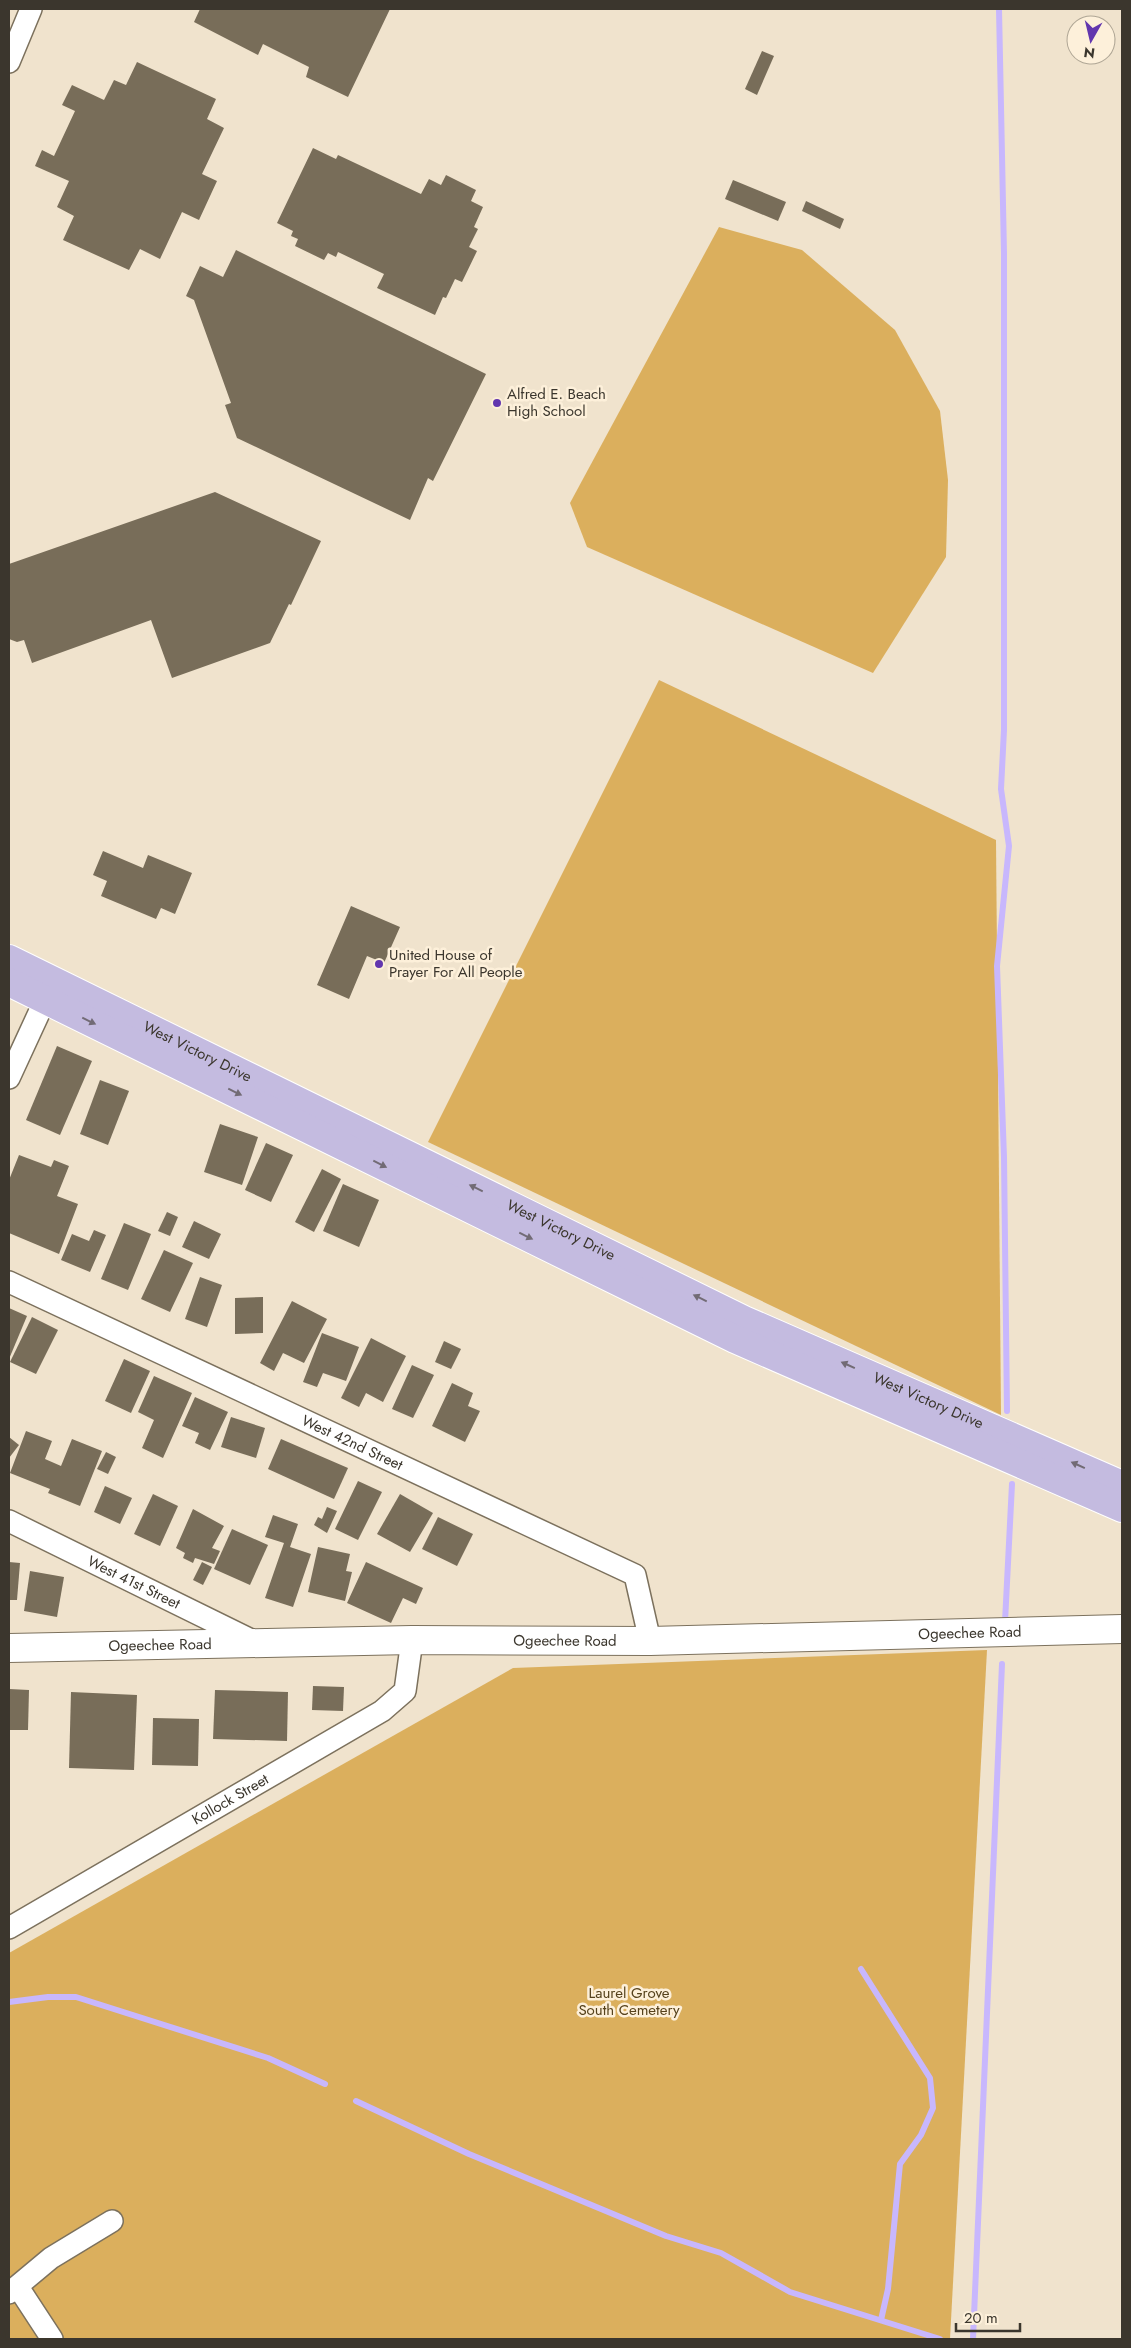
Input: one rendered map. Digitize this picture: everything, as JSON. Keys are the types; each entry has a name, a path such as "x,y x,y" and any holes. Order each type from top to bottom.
{"main road":[{"name":"West Victory Drive","path":"9,958 50,989 734,1339 1122,1508"},
{"name":"West Victory Drive","path":"9,982 50,989 744,1320 1122,1485"}],"street":[{"path":"9,59 31,9"},
{"path":"9,1078 50,989"},
{"name":"West 42nd Street","path":"9,1282 635,1575 650,1641"},
{"name":"West 41st Street","path":"9,1521 257,1643"},
{"name":"Ogeechee Road","path":"9,1648 412,1640 650,1641 1122,1629"},
{"name":"Kollock Street","path":"9,1928 382,1712 405,1690 412,1640"},
{"path":"52,2339 14,2290 52,2258 112,2221"}],"green space":[{"path":"719,227 802,250 895,330 940,411 948,480 946,557 873,673 587,547 570,503"},
{"path":"659,680 996,840 1001,1415 428,1142"},
{"name":"Laurel Grove South Cemetery","path":"987,1650 950,2339 9,2339 9,1953 513,1668"}],"building":[{"path":"200,9 390,9 348,97 306,77 309,67 263,44 258,55 194,22"},
{"path":"762,51 774,56 757,95 745,89"},
{"path":"137,62 216,99 207,119 224,128 202,174 217,181 199,220 182,212 160,259 140,249 129,270 63,240 74,216 57,207 69,181 35,166 42,150 54,156 75,111 62,105 72,85 104,100 114,80 126,85"},
{"path":"313,148 336,159 338,155 421,194 429,179 441,185 446,175 476,190 471,201 483,207 474,227 478,229 469,247 477,251 462,282 455,279 446,298 443,297 435,315 377,288 384,274 338,252 336,257 328,253 324,260 295,246 298,239 291,236 293,231 277,223"},
{"path":"733,180 786,202 778,221 725,199"},
{"path":"806,201 844,219 840,229 802,211"},
{"path":"236,250 486,374 433,481 428,478 410,520 237,438 225,405 231,403 194,300 186,296 200,266 223,277"},
{"path":"215,492 321,541 291,605 289,604 270,643 172,678 151,620 32,663 24,640 17,642 9,639 9,564"},
{"path":"103,851 143,868 148,855 192,873 175,914 161,908 156,919 101,896 107,881 93,875"},
{"path":"351,906 400,927 384,963 367,956 349,999 317,985"},
{"path":"57,1046 92,1061 60,1135 26,1120"},
{"path":"100,1080 129,1091 108,1145 80,1134"},
{"path":"220,1124 258,1137 242,1185 204,1172"},
{"path":"266,1143 293,1155 271,1202 245,1190"},
{"path":"19,1155 51,1167 54,1160 69,1166 57,1196 78,1204 59,1254 9,1233 9,1180"},
{"path":"322,1169 341,1179 314,1232 295,1222"},
{"path":"343,1184 379,1200 359,1247 323,1231"},
{"path":"167,1212 178,1217 170,1236 158,1231"},
{"path":"194,1221 221,1234 209,1259 182,1247"},
{"path":"124,1223 151,1234 128,1290 101,1279"},
{"path":"94,1230 106,1235 90,1272 61,1260 72,1234 89,1241"},
{"path":"164,1250 193,1263 170,1312 141,1299"},
{"path":"200,1277 222,1285 207,1327 185,1319"},
{"path":"263,1297 263,1333 235,1334 235,1298"},
{"path":"292,1301 327,1319 304,1363 283,1353 274,1371 260,1363"},
{"path":"9,1308 27,1316 9,1359"},
{"path":"32,1317 58,1330 36,1374 10,1362"},
{"path":"322,1333 359,1347 346,1381 323,1373 317,1387 303,1382"},
{"path":"371,1338 406,1356 383,1402 366,1393 359,1407 341,1398"},
{"path":"444,1341 461,1349 451,1369 435,1362"},
{"path":"124,1359 150,1371 131,1413 105,1401"},
{"path":"412,1365 434,1375 413,1418 392,1409"},
{"path":"154,1376 192,1393 163,1458 142,1448 154,1420 138,1412"},
{"path":"452,1383 473,1393 468,1406 480,1411 465,1442 432,1426"},
{"path":"195,1397 228,1412 210,1450 195,1443 199,1433 182,1426"},
{"path":"231,1417 265,1428 256,1458 221,1447"},
{"path":"26,1431 52,1441 45,1459 61,1466 72,1439 102,1451 80,1506 48,1493 50,1489 10,1473"},
{"path":"9,1437 19,1445 9,1458"},
{"path":"281,1439 348,1468 334,1499 268,1469"},
{"path":"106,1452 116,1457 108,1474 97,1469"},
{"path":"358,1481 382,1492 358,1540 335,1529"},
{"path":"105,1486 132,1498 120,1524 94,1512"},
{"path":"153,1494 178,1506 160,1546 134,1534"},
{"path":"400,1494 433,1513 410,1552 377,1534"},
{"path":"327,1507 337,1511 327,1533 314,1525 318,1517 322,1519"},
{"path":"193,1509 224,1526 212,1548 220,1551 214,1564 195,1558 193,1563 183,1558 185,1553 176,1548"},
{"path":"273,1515 298,1524 290,1547 311,1554 293,1607 265,1598 284,1543 265,1537"},
{"path":"438,1517 473,1534 457,1566 422,1549"},
{"path":"232,1529 268,1545 250,1585 214,1569"},
{"path":"318,1547 350,1554 346,1571 352,1572 345,1601 308,1592"},
{"path":"9,1562 20,1563 17,1600 9,1600"},
{"path":"202,1562 212,1567 203,1585 193,1580"},
{"path":"366,1562 423,1588 416,1604 403,1598 391,1623 347,1603"},
{"path":"30,1571 64,1577 57,1617 24,1611"},
{"path":"313,1686 344,1687 343,1711 312,1710"},
{"path":"9,1689 29,1690 28,1730 9,1730"},
{"path":"215,1690 288,1692 287,1741 213,1739"},
{"path":"71,1692 137,1695 134,1770 69,1768"},
{"path":"153,1718 199,1719 198,1766 152,1765"}],"waterway":[{"path":"999,9 1004,253 1004,730 1001,789 1009,846 997,966 1004,1157 1007,1411"},
{"path":"1005,1622 1012,1484"},
{"path":"973,2339 1002,1664"},
{"path":"861,1969 930,2078 933,2108 921,2135 900,2164 888,2289 881,2320"},
{"path":"9,2002 48,1997 76,1997 268,2058 325,2084"},
{"path":"356,2101 469,2154 666,2236 721,2253 790,2292 940,2339"}],"place":[{"name":"Alfred E. Beach High School","path":"497,403"},
{"name":"United House of Prayer For All People","path":"379,964"}]}
